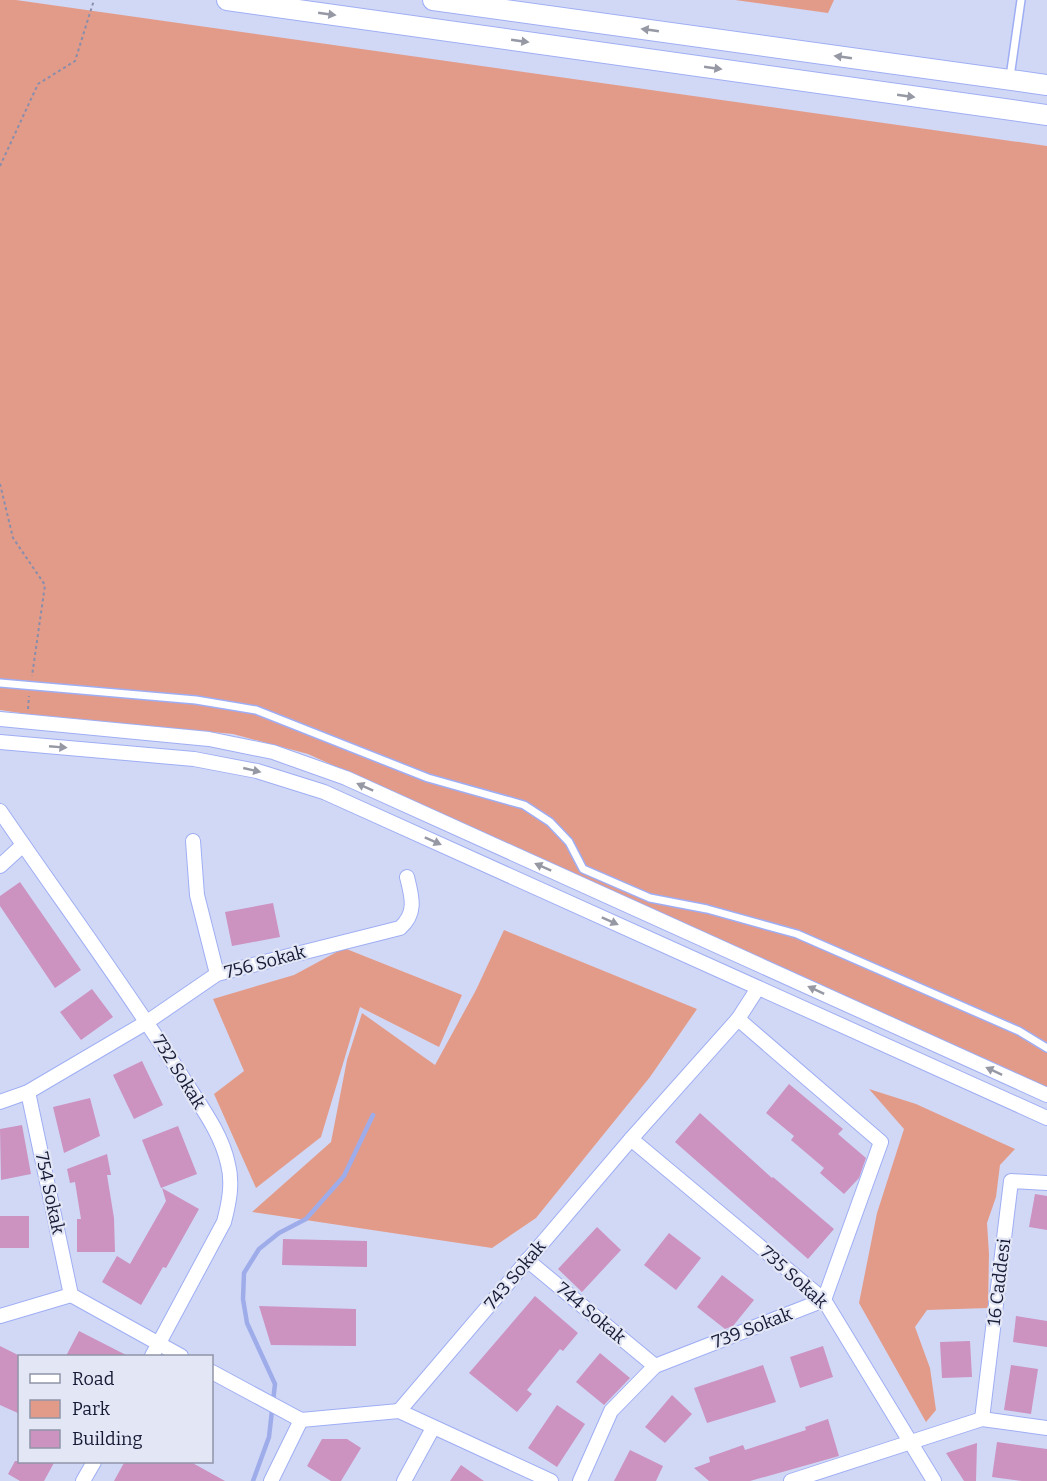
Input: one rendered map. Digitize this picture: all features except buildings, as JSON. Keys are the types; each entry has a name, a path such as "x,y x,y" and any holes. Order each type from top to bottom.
{"street":[{"path":"227,0 1047,115"},
{"path":"433,0 1047,85"},
{"path":"0,719 209,739 273,752 311,764 1047,1095"},
{"path":"0,742 194,759 290,780 352,804 1047,1118"},
{"name":"732 Sokak","path":"0,811 147,1022 220,1139 229,1164 231,1184 224,1222 155,1350"},
{"path":"193,841 197,895 218,974"},
{"path":"0,866 23,845"},
{"name":"756 Sokak","path":"0,1102 28,1092 147,1022 218,974 400,928 412,911 413,904 408,877"},
{"name":"743 Sokak","path":"399,1411 631,1139 738,1019 758,988"},
{"path":"738,1019 881,1142 824,1299"},
{"name":"754 Sokak","path":"28,1092 71,1295"},
{"name":"735 Sokak","path":"631,1139 824,1299 934,1481"},
{"name":"16 Caddesi","path":"982,1419 1011,1181 1047,1183"},
{"name":"744 Sokak","path":"527,1260 655,1366"},
{"path":"0,1316 71,1295 155,1350 177,1355"},
{"name":"739 Sokak","path":"580,1481 611,1411 655,1366 824,1299"},
{"path":"213,1373 301,1420 399,1411 551,1481"},
{"path":"790,1481 982,1419 1047,1428"},
{"path":"271,1481 301,1420"},
{"path":"404,1481 434,1428"},
{"path":"83,1481 93,1463"}],"lane":[{"path":"1009,80 1021,0"},
{"path":"0,683 196,700 256,710 428,778 524,805 550,822 569,843 583,869 650,898 717,912 797,934 1018,1031 1047,1048"}],"path":[{"path":"0,165 38,84 75,61 94,0"},
{"path":"0,484 13,538 45,585 27,714"}],"green space":[{"path":"0,0 16,0 1047,146 1047,1088 308,754 233,734 0,710"},
{"path":"735,0 834,0 828,13"},
{"path":"504,930 697,1009 650,1077 536,1218 492,1248 252,1212 331,1142 347,1060 362,1013 435,1065 476,990"},
{"path":"344,948 462,995 439,1047 360,1007 321,1137 256,1188 214,1094 244,1071 213,999 294,975"},
{"path":"869,1089 916,1104 1015,1149 1000,1165 996,1197 987,1223 988,1308 927,1310 915,1327 930,1368 936,1410 926,1422 859,1303 877,1213 904,1129"}],"waterway":[{"path":"253,1481 269,1437 275,1384 247,1323 243,1299 244,1273 259,1249 279,1233 306,1219 344,1176 373,1115"}]}
